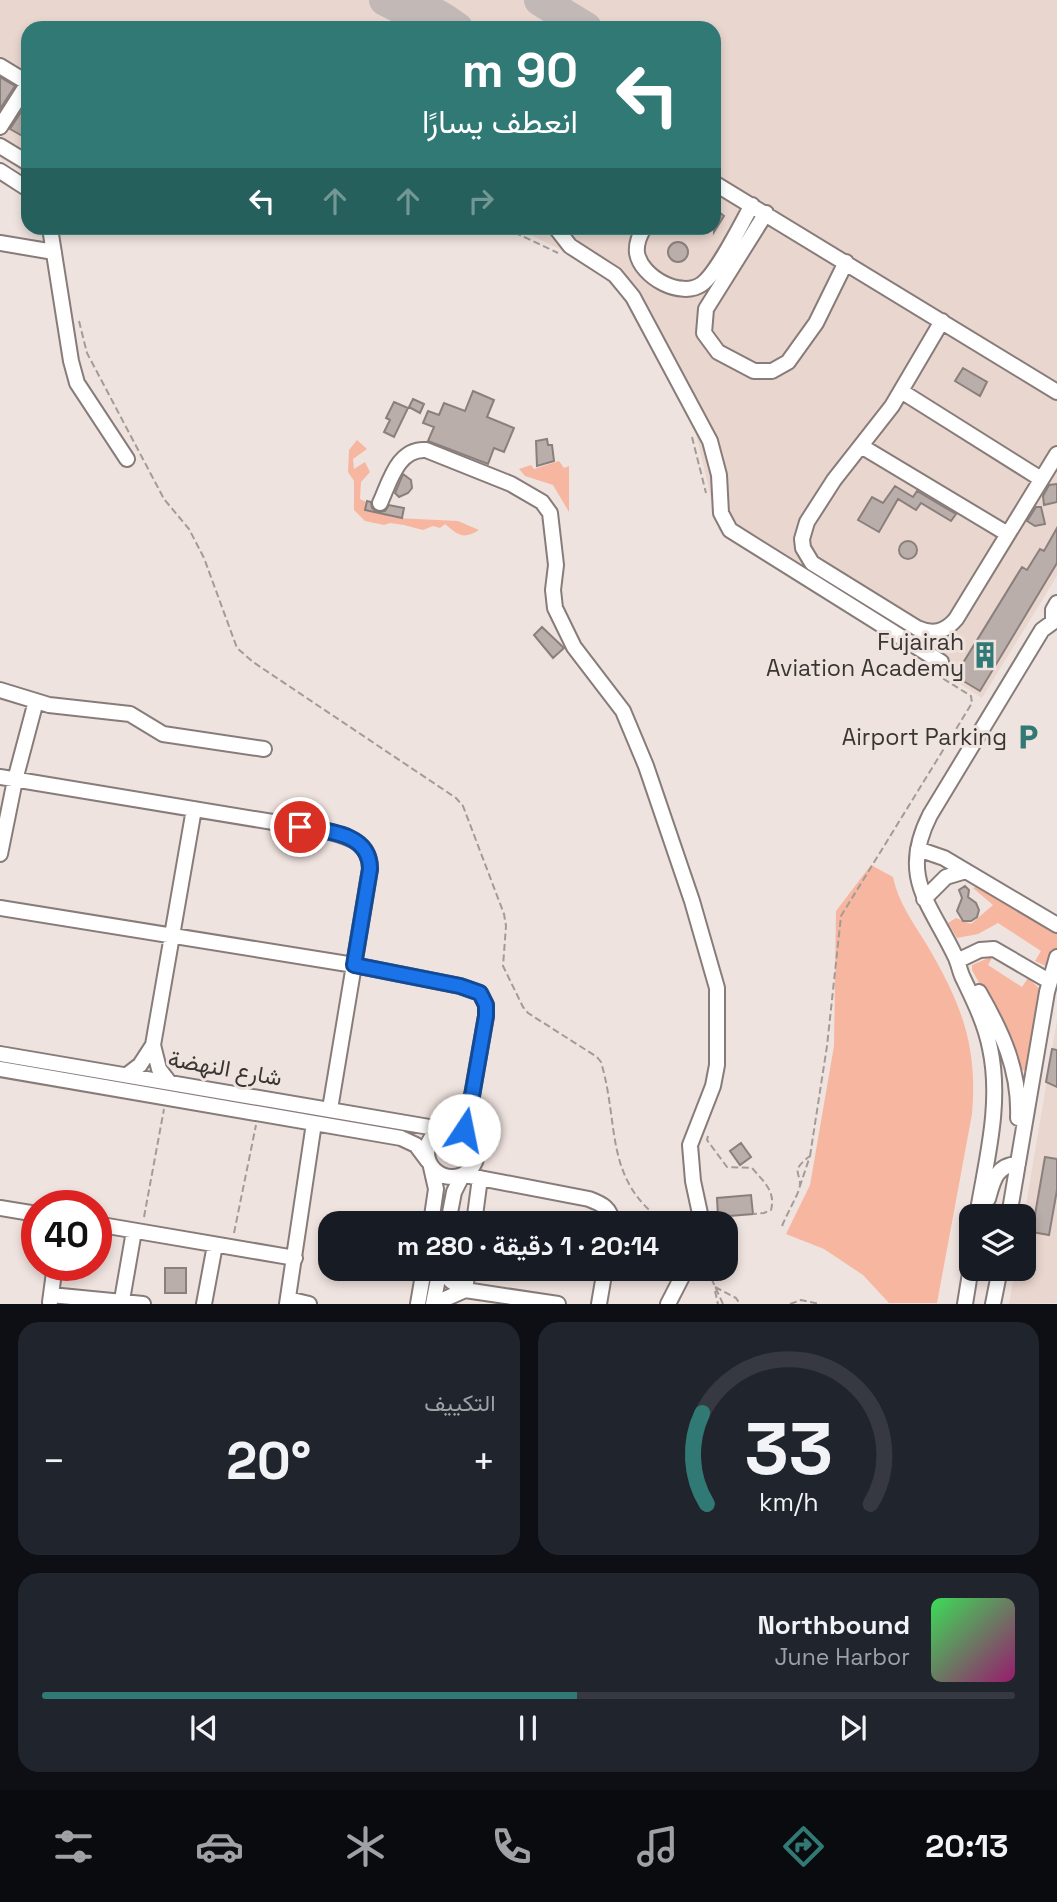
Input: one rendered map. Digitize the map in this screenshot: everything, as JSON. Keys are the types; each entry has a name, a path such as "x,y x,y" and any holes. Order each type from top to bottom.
{"street":[{"path":"0,66 21,79"},
{"path":"0,127 21,94"},
{"path":"0,146 21,159"},
{"path":"0,172 21,185"},
{"path":"721,187 1057,392"},
{"path":"752,205 741,240 706,309 703,324 707,340 718,352 754,371 781,368 794,356 820,316 846,262"},
{"path":"641,235 637,253 643,268 668,285 682,290 697,287 708,278 766,214"},
{"path":"51,235 71,361 77,383 127,459"},
{"path":"561,235 570,246 615,275 633,297 710,441 719,475 721,513 730,530 937,667"},
{"path":"0,243 54,252"},
{"path":"942,321 883,420 834,480 807,522 802,539 803,548 812,563 917,628 934,633 950,626 1057,454"},
{"path":"901,391 1041,479"},
{"path":"861,446 1006,533"},
{"path":"380,502 394,471 406,454 426,450 511,484 542,502 550,513 556,565 553,590 555,608 573,647 623,711 646,766 692,901 716,988 715,1075 690,1145 693,1181 699,1211"},
{"path":"979,1204 993,1116 994,1073 986,1032 957,961 924,899 917,874 918,849 930,816 1042,630 1055,620 1054,610 1057,603"},
{"path":"0,690 49,705 130,714 163,734 264,749"},
{"path":"0,854 7,778 36,701"},
{"path":"7,778 327,831 350,837 363,845 370,860 370,869 330,1109"},
{"path":"127,1075 140,1065 153,1045 194,809"},
{"path":"918,849 938,855 1057,925"},
{"path":"924,899 946,877 966,871"},
{"path":"0,908 354,965 460,986 480,993 486,1005 486,1016 472,1096 458,1128"},
{"path":"957,961 980,950 994,949 1049,981"},
{"path":"1011,1204 1049,981 1057,957"},
{"path":"957,961 969,974 994,1018 1011,1059 1018,1096 1017,1164"},
{"path":"153,1045 159,1069 169,1082"},
{"name":"شارع النهضة","path":"0,1054 441,1129"},
{"name":"شارع النهضة","path":"0,1069 408,1140 416,1145 430,1164"},
{"path":"310,1304 288,1301 314,1123"},
{"path":"433,1211 436,1189 430,1164 429,1143 441,1129 458,1128 473,1138 477,1149 476,1161 453,1192 450,1211"},
{"path":"430,1164 448,1177 463,1175 595,1201 602,1203 608,1211"},
{"path":"987,1204 995,1175 1005,1166 1017,1164"},
{"path":"476,1211 480,1178"},
{"path":"0,1208 21,1211"},
{"path":"112,1227 295,1258"},
{"path":"125,1301 138,1232"},
{"path":"204,1304 215,1245"},
{"path":"53,1281 50,1299 143,1304"},
{"path":"418,1304 422,1281"},
{"path":"433,1304 438,1281"},
{"path":"451,1281 465,1290 558,1304"},
{"path":"465,1290 466,1281"},
{"path":"599,1304 603,1281"},
{"path":"668,1304 680,1281"},
{"path":"965,1304 969,1281"},
{"path":"993,1304 998,1281"},
{"path":"433,1304 465,1290"}],"path":[{"path":"519,235 566,258"},
{"path":"77,314 87,353 164,499 189,529 204,558 237,648 253,662 456,798 463,806 505,918 502,962 504,971 525,1010 601,1062 619,1162 638,1200 651,1211"},
{"path":"691,434 706,496"},
{"path":"782,1226 810,1156 827,1046 841,916 972,703 968,694 937,667"},
{"path":"138,1232 166,1098"},
{"path":"231,1247 259,1114"},
{"path":"710,1128 708,1140 727,1167 752,1168 772,1192 774,1200 771,1210 753,1214"},
{"path":"800,1186 797,1170 810,1156"},
{"path":"712,1281 723,1304"},
{"path":"714,1286 718,1304"},
{"path":"714,1286 736,1298 740,1304"},
{"path":"790,1304 801,1300 820,1304"}],"shaded area":[{"path":"0,0 1057,0 1057,576 982,698 719,531 695,430 621,295 589,264 531,235 721,235 721,21 21,21 21,171 0,158"},
{"path":"357,440 367,449 353,459 354,469 365,462 370,472 361,482 360,499 366,502 366,510 397,518 458,521 479,530 465,535 457,533 445,524 440,528 433,526 423,530 365,521 354,510 354,481 348,472 349,450"},
{"path":"559,461 564,468 569,466 569,512 553,485 525,476 519,469 531,465 534,469"},
{"path":"871,865 893,877 903,904 949,986 958,1006 969,1045 972,1114 937,1303 889,1303 863,1275 824,1249 786,1234 810,1185 834,1046 836,911"},
{"path":"978,886 1057,932 1057,949 1048,967 1035,961 1041,951 998,923 978,934 957,938 948,923 956,918 971,924 993,905 973,888"},
{"path":"993,956 988,965 1022,987 1028,978 1040,989 1027,1071 1022,1070 1012,1043 972,970 972,965"},
{"path":"1057,1020 1057,1303 1009,1304 1013,1281 1036,1281 1036,1204 1026,1204"}],"building":[{"path":"0,77 15,86 0,109"},
{"path":"21,112 21,135 10,129"},
{"path":"678,242 685,245 688,252 685,259 678,262 671,259 668,252 671,245"},
{"path":"963,368 987,382 980,396 955,381"},
{"path":"473,391 494,400 487,417 514,428 504,452 494,448 488,464 428,441 434,427 423,423 428,411 439,415 444,403 465,411"},
{"path":"413,399 424,404 420,413 409,407"},
{"path":"394,402 408,408 394,437 384,432 390,420 386,418"},
{"path":"547,439 548,445 552,445 554,461 537,466 536,441"},
{"path":"403,474 411,480 412,488 399,497 395,493"},
{"path":"1057,484 1057,502 1044,505 1043,496 1049,485"},
{"path":"895,486 913,497 917,491 956,514 951,521 921,503 916,510 898,499 879,532 858,520 872,497 883,503"},
{"path":"367,501 371,502 372,508 377,512 385,511 389,505 404,508 402,518 365,510"},
{"path":"1036,507 1041,507 1045,524 1035,526 1027,521"},
{"path":"1057,528 1057,563 980,691 955,676 1022,567 1027,570 1040,549 1044,551"},
{"path":"904,541 912,541 917,550 915,557 904,559 899,554 899,546"},
{"path":"542,627 564,648 553,658 534,635"},
{"path":"965,886 969,890 968,897 976,903 979,910 977,917 971,921 963,921 957,911 962,898 959,890"},
{"path":"1052,1049 1057,1050 1057,1087 1046,1082"},
{"path":"741,1143 751,1157 740,1165 730,1151"},
{"path":"1045,1157 1057,1159 1057,1190 1049,1235 1036,1233 1036,1209"},
{"path":"751,1195 753,1214 738,1215 738,1211 718,1211 717,1198"},
{"path":"165,1268 186,1268 186,1293 165,1293"}],"taxiway":[{"path":"385,0 411,13 430,12 446,21"},
{"path":"540,0 574,21"}],"place":[{"name":"Fujairah Aviation Academy","path":"985,655"},
{"name":"Airport Parking","path":"1028,737"}],"route":[{"path":"300,827 350,837 363,845 368,853 370,869 354,965 470,988 480,993 486,1005 486,1016 472,1096 458,1128 464,1130"}]}
